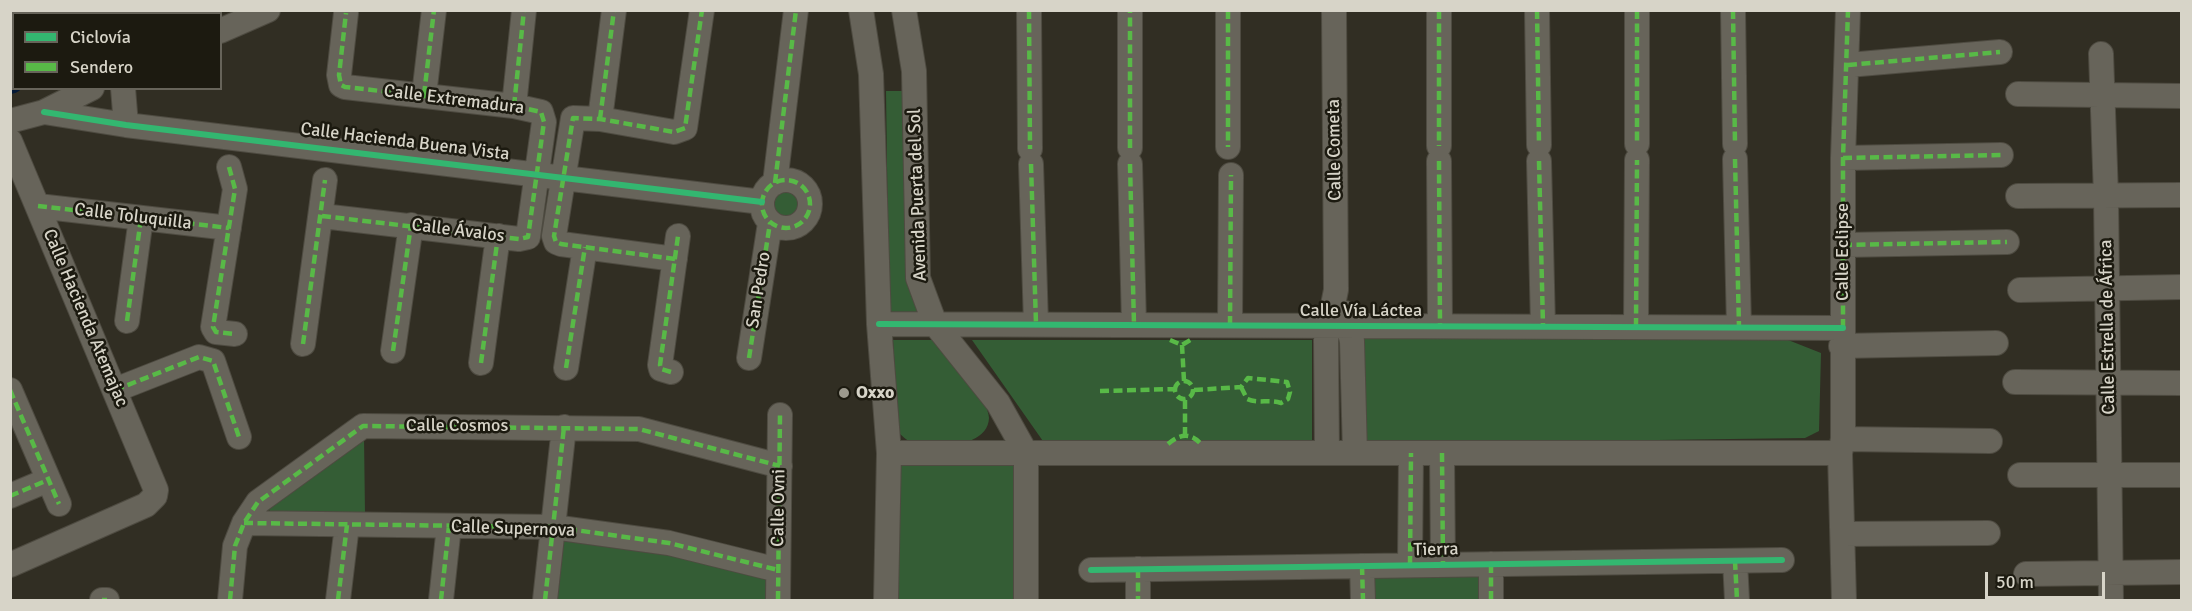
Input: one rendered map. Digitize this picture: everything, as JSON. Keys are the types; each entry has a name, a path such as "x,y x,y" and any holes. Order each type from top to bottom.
{"street":[{"path":"222,30 268,10"},
{"path":"424,94 434,10"},
{"path":"514,106 524,10"},
{"path":"600,119 614,10"},
{"path":"671,372 661,369 660,365 676,248 585,247 556,242 562,176 573,118 600,119 674,132 682,131 687,124 702,10"},
{"name":"San Pedro","path":"749,358 796,10"},
{"path":"861,10 871,74 879,324 889,453 886,600"},
{"name":"Avenida Puerta del Sol","path":"904,10 914,71 918,278 935,324 998,403 1026,453 1026,600"},
{"path":"1029,10 1036,324"},
{"path":"1130,10 1130,156 1134,325"},
{"path":"1227,10 1228,147"},
{"name":"Calle Cometa","path":"1334,10 1336,290 1338,326 1355,453"},
{"path":"1439,10 1440,326"},
{"path":"1537,10 1543,326"},
{"path":"1636,10 1636,327"},
{"path":"1733,10 1739,327"},
{"name":"Calle Eclipse","path":"1844,600 1843,158 1848,64 1848,10"},
{"name":"Calle Extremadura","path":"346,12 339,75 341,85 350,89 424,94 539,111 544,118 536,173"},
{"path":"1848,64 2000,52"},
{"name":"Calle Estrella de África","path":"2101,54 2106,196 2111,600"},
{"path":"10,121 44,112 88,90"},
{"path":"123,90 126,125"},
{"path":"2018,94 2181,96"},
{"name":"Calle Hacienda Buena Vista","path":"44,112 126,125 562,176 769,203"},
{"name":"Calle Hacienda Atemajac","path":"10,141 155,485 155,496 146,505 10,565"},
{"path":"1843,158 2001,155"},
{"path":"229,167 235,189 213,327 216,332 236,334"},
{"name":"Calle Ávalos","path":"322,216 519,239 529,235 536,173"},
{"path":"1230,325 1231,175"},
{"path":"303,344 322,216 325,180"},
{"path":"2018,196 2181,195"},
{"name":"Calle Toluquilla","path":"38,206 229,228"},
{"path":"127,321 141,218"},
{"path":"393,351 411,225"},
{"path":"481,363 498,236"},
{"path":"1843,245 2007,242"},
{"path":"566,369 585,247"},
{"path":"2020,290 2181,287"},
{"name":"Calle Vía Láctea","path":"879,324 1739,327 1842,337 1996,343"},
{"name":"Calle Cometa","path":"1327,453 1338,326"},
{"path":"115,390 199,357 206,358 213,361 239,437"},
{"path":"2015,382 2181,383"},
{"path":"10,390 59,504"},
{"path":"981,453 995,429 998,403"},
{"name":"Calle Ovni","path":"778,600 780,415"},
{"name":"Calle Cosmos","path":"230,600 236,546 244,523 258,502 363,426 639,429 780,466"},
{"path":"545,600 564,427"},
{"path":"889,453 1442,453 1990,441"},
{"path":"1410,565 1411,453"},
{"path":"1442,453 1443,565"},
{"path":"2020,475 2181,475"},
{"path":"10,496 48,480"},
{"name":"Calle Supernova","path":"244,523 553,527 669,543 778,570"},
{"path":"338,600 347,525"},
{"path":"441,600 449,526"},
{"path":"1843,534 1988,533"},
{"name":"Tierra","path":"1091,570 1782,560"},
{"path":"1735,561 1737,600"},
{"path":"1491,564 1491,600"},
{"path":"1362,566 1363,600"},
{"path":"1138,569 1138,600"},
{"path":"2026,574 2181,572"}],"green space":[{"path":"886,91 906,91 928,316 889,316"},
{"path":"787,188 799,192 803,204 799,216 787,220 775,216 771,204 775,192"},
{"path":"1783,338 1821,353 1819,431 1805,438 1362,444 1361,339"},
{"path":"893,340 939,340 983,400 989,418 986,428 980,435 959,444 923,445 906,439 899,433"},
{"path":"972,340 1312,340 1312,444 1045,444"},
{"path":"364,436 365,514 270,513 269,508"},
{"path":"899,462 1016,464 1016,600 899,600"},
{"path":"562,540 667,553 746,573 769,581 769,600 556,600"},
{"path":"1484,570 1485,600 1366,600 1365,572"}],"waterway":[{"path":"187,12 191,10"}],"marked path":[{"path":"424,95 434,10"},
{"path":"514,106 524,10"},
{"path":"600,119 614,10"},
{"path":"675,259 561,244 556,242 554,236 573,118 600,119 674,132 685,128 702,10"},
{"path":"775,183 796,10"},
{"path":"1029,10 1030,149"},
{"path":"1130,10 1130,148"},
{"path":"1228,10 1228,147"},
{"path":"1439,10 1439,146"},
{"path":"1537,10 1539,145"},
{"path":"1637,10 1637,144"},
{"path":"1733,10 1735,144"},
{"path":"1843,328 1843,158 1848,10"},
{"path":"322,216 519,239 528,237 544,122 541,112 514,106 341,85 339,75 346,13"},
{"path":"1848,65 2000,52"},
{"path":"1843,158 2001,155"},
{"path":"1735,159 1739,327"},
{"path":"1636,327 1637,160"},
{"path":"1439,161 1440,326"},
{"path":"1539,161 1543,326"},
{"path":"1031,164 1036,324"},
{"path":"1130,164 1134,325"},
{"path":"229,167 235,189 213,327 216,332 235,334"},
{"path":"1230,325 1231,175"},
{"path":"303,344 325,180"},
{"path":"781,180 791,180 806,190 810,204 809,213 800,224 791,228 781,228 766,218 762,209 762,199 772,184 781,180"},
{"path":"38,206 229,228"},
{"path":"127,321 141,218"},
{"path":"749,358 770,223"},
{"path":"393,351 411,225"},
{"path":"481,363 498,236"},
{"path":"671,372 661,369 660,365 678,236"},
{"path":"1843,245 2007,242"},
{"path":"566,368 585,247"},
{"path":"1170,340 1182,345 1192,339"},
{"path":"1182,345 1184,381"},
{"path":"115,390 199,357 213,361 239,437"},
{"path":"1194,390 1241,387 1248,378 1287,382 1290,392 1288,399 1281,403 1255,401 1247,399 1241,387"},
{"path":"1180,381 1188,381 1193,386 1193,390 1191,397 1180,399 1175,394 1175,386 1180,381"},
{"path":"1100,391 1175,389"},
{"path":"10,390 59,504"},
{"path":"1185,400 1185,435"},
{"path":"778,600 780,415"},
{"path":"230,600 235,546 244,523 258,502 363,426 639,429 780,466"},
{"path":"545,600 564,427"},
{"path":"1168,444 1181,436 1189,436 1201,444"},
{"path":"1410,565 1411,453"},
{"path":"1442,453 1443,565"},
{"path":"10,496 48,480"},
{"path":"244,523 553,527 669,543 778,570"},
{"path":"338,600 347,525"},
{"path":"441,600 449,526"},
{"path":"1735,561 1737,600"},
{"path":"1491,564 1491,600"},
{"path":"1362,566 1363,600"},
{"path":"1138,569 1138,600"},
{"path":"102,600 107,600"}],"cycle path":[{"path":"44,112 126,125 762,202"},
{"path":"879,324 1843,328"},
{"path":"1091,570 1782,560"}],"place":[{"name":"Oxxo","path":"844,393"}]}
